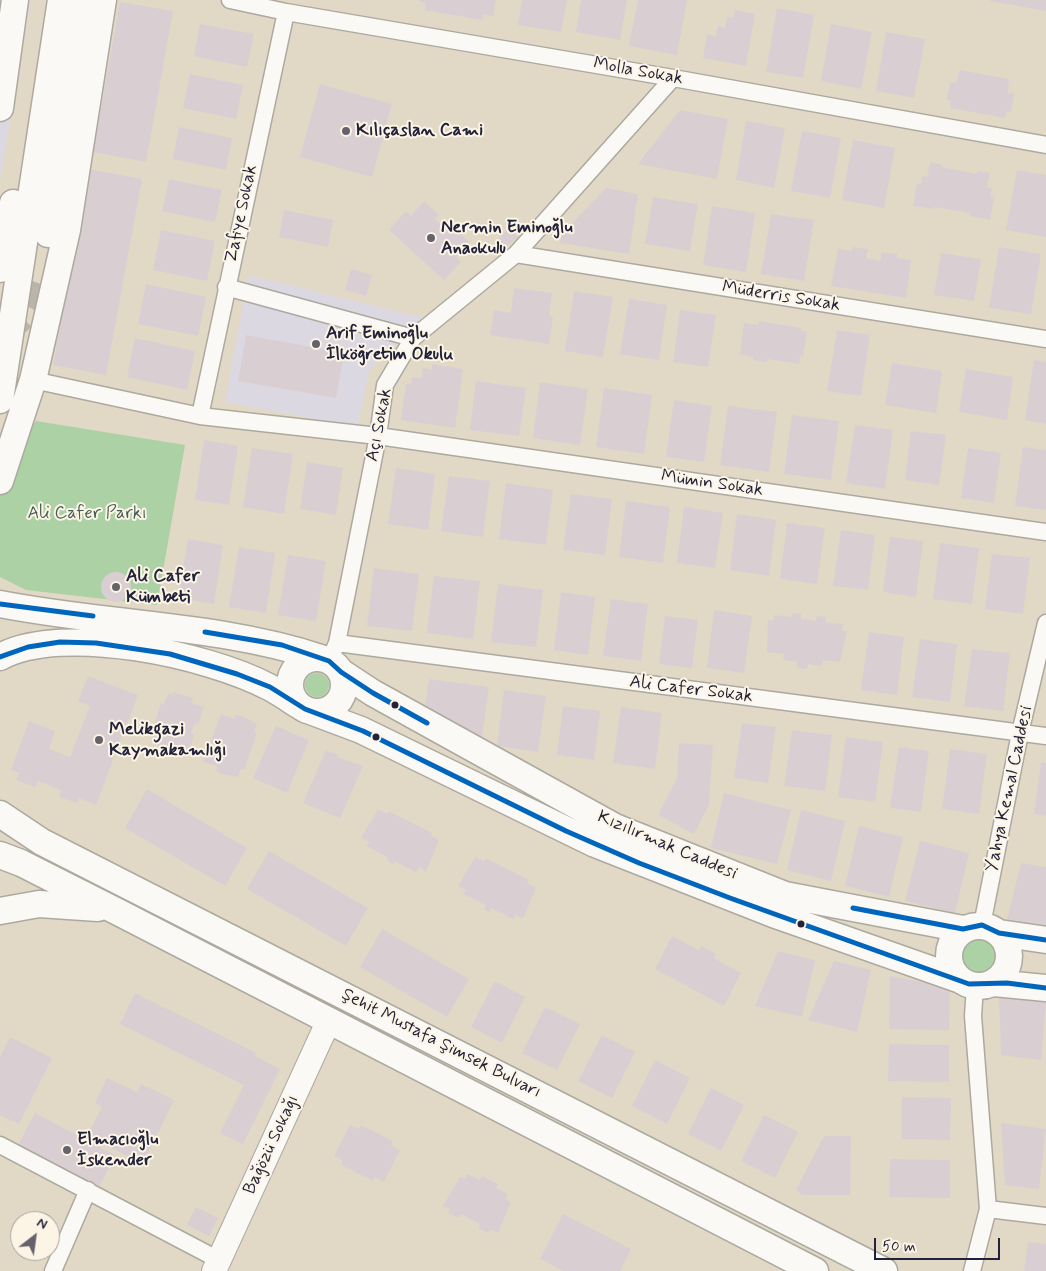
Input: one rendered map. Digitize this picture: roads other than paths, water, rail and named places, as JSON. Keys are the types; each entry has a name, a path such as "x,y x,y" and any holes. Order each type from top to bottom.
{"main road":[{"path":"0,29 6,0"},
{"path":"0,108 15,0"},
{"path":"0,269 55,0"},
{"path":"0,400 61,0"},
{"path":"43,274 82,0"},
{"path":"0,481 34,380 67,230 103,0"},
{"name":"Kızılırmak Caddesi","path":"0,604 153,623 273,643 332,659 373,693 615,827 785,895 1046,940"},
{"name":"Kızılırmak Caddesi","path":"0,657 19,648 50,643 88,642 136,648 199,662 234,673 268,686 306,708 361,730 595,844 773,914 976,983 1046,988"},
{"path":"332,659 344,689 342,697 330,709 306,708 290,690 293,673 304,661 332,659"},
{"name":"Şehit Mustafa Şimsek Bulvarı","path":"0,814 42,842 884,1271"},
{"path":"0,855 54,879"},
{"path":"0,872 30,873 54,879"},
{"name":"Şehit Mustafa Şimsek Bulvarı","path":"54,879 815,1271"},
{"path":"0,911 39,904 74,905 118,912"},
{"path":"981,929 1009,950 1009,959 1001,977 976,983 949,962 948,953 956,935 981,929"}],"street":[{"name":"Molla Sokak","path":"230,0 286,12 673,78 1046,145"},
{"name":"Zafiye Sokak","path":"200,416 286,12"},
{"name":"Açı Sokak","path":"332,659 378,436 385,385 413,338 516,254 673,78"},
{"name":"Müderris Sokak","path":"516,254 1046,339"},
{"path":"226,287 413,338"},
{"name":"Mümin Sokak","path":"34,380 200,416 378,436 1046,532"},
{"name":"Yahya Kemal Caddesi","path":"981,929 1020,733 1046,623"},
{"name":"Ali Cafer Sokak","path":"332,659 1046,736"},
{"path":"972,1271 988,1209 974,1016 976,983"},
{"name":"Bağözü Sokağı","path":"217,1265 329,1020"},
{"path":"0,1145 88,1190 217,1265"},
{"path":"53,1271 88,1190"},
{"path":"988,1209 1046,1216"}],"tunnel":[{"path":"0,331 10,327 24,316 33,301 43,274"}],"place":[{"name":"Kılıçaslan Cami","path":"346,131"},
{"name":"Nermin Eminoğlu Anaokulu","path":"431,238"},
{"name":"Arif Eminoğlu İlköğretim Okulu","path":"316,344"},
{"name":"Ali Cafer Kümbeti","path":"116,587"},
{"name":"Melikgazi Kaymakamlığı","path":"99,740"},
{"name":"Elmacıoğlu İskender","path":"67,1150"}],"park label":[{"name":"Ali Cafer Parkı","path":"87,514"}]}
